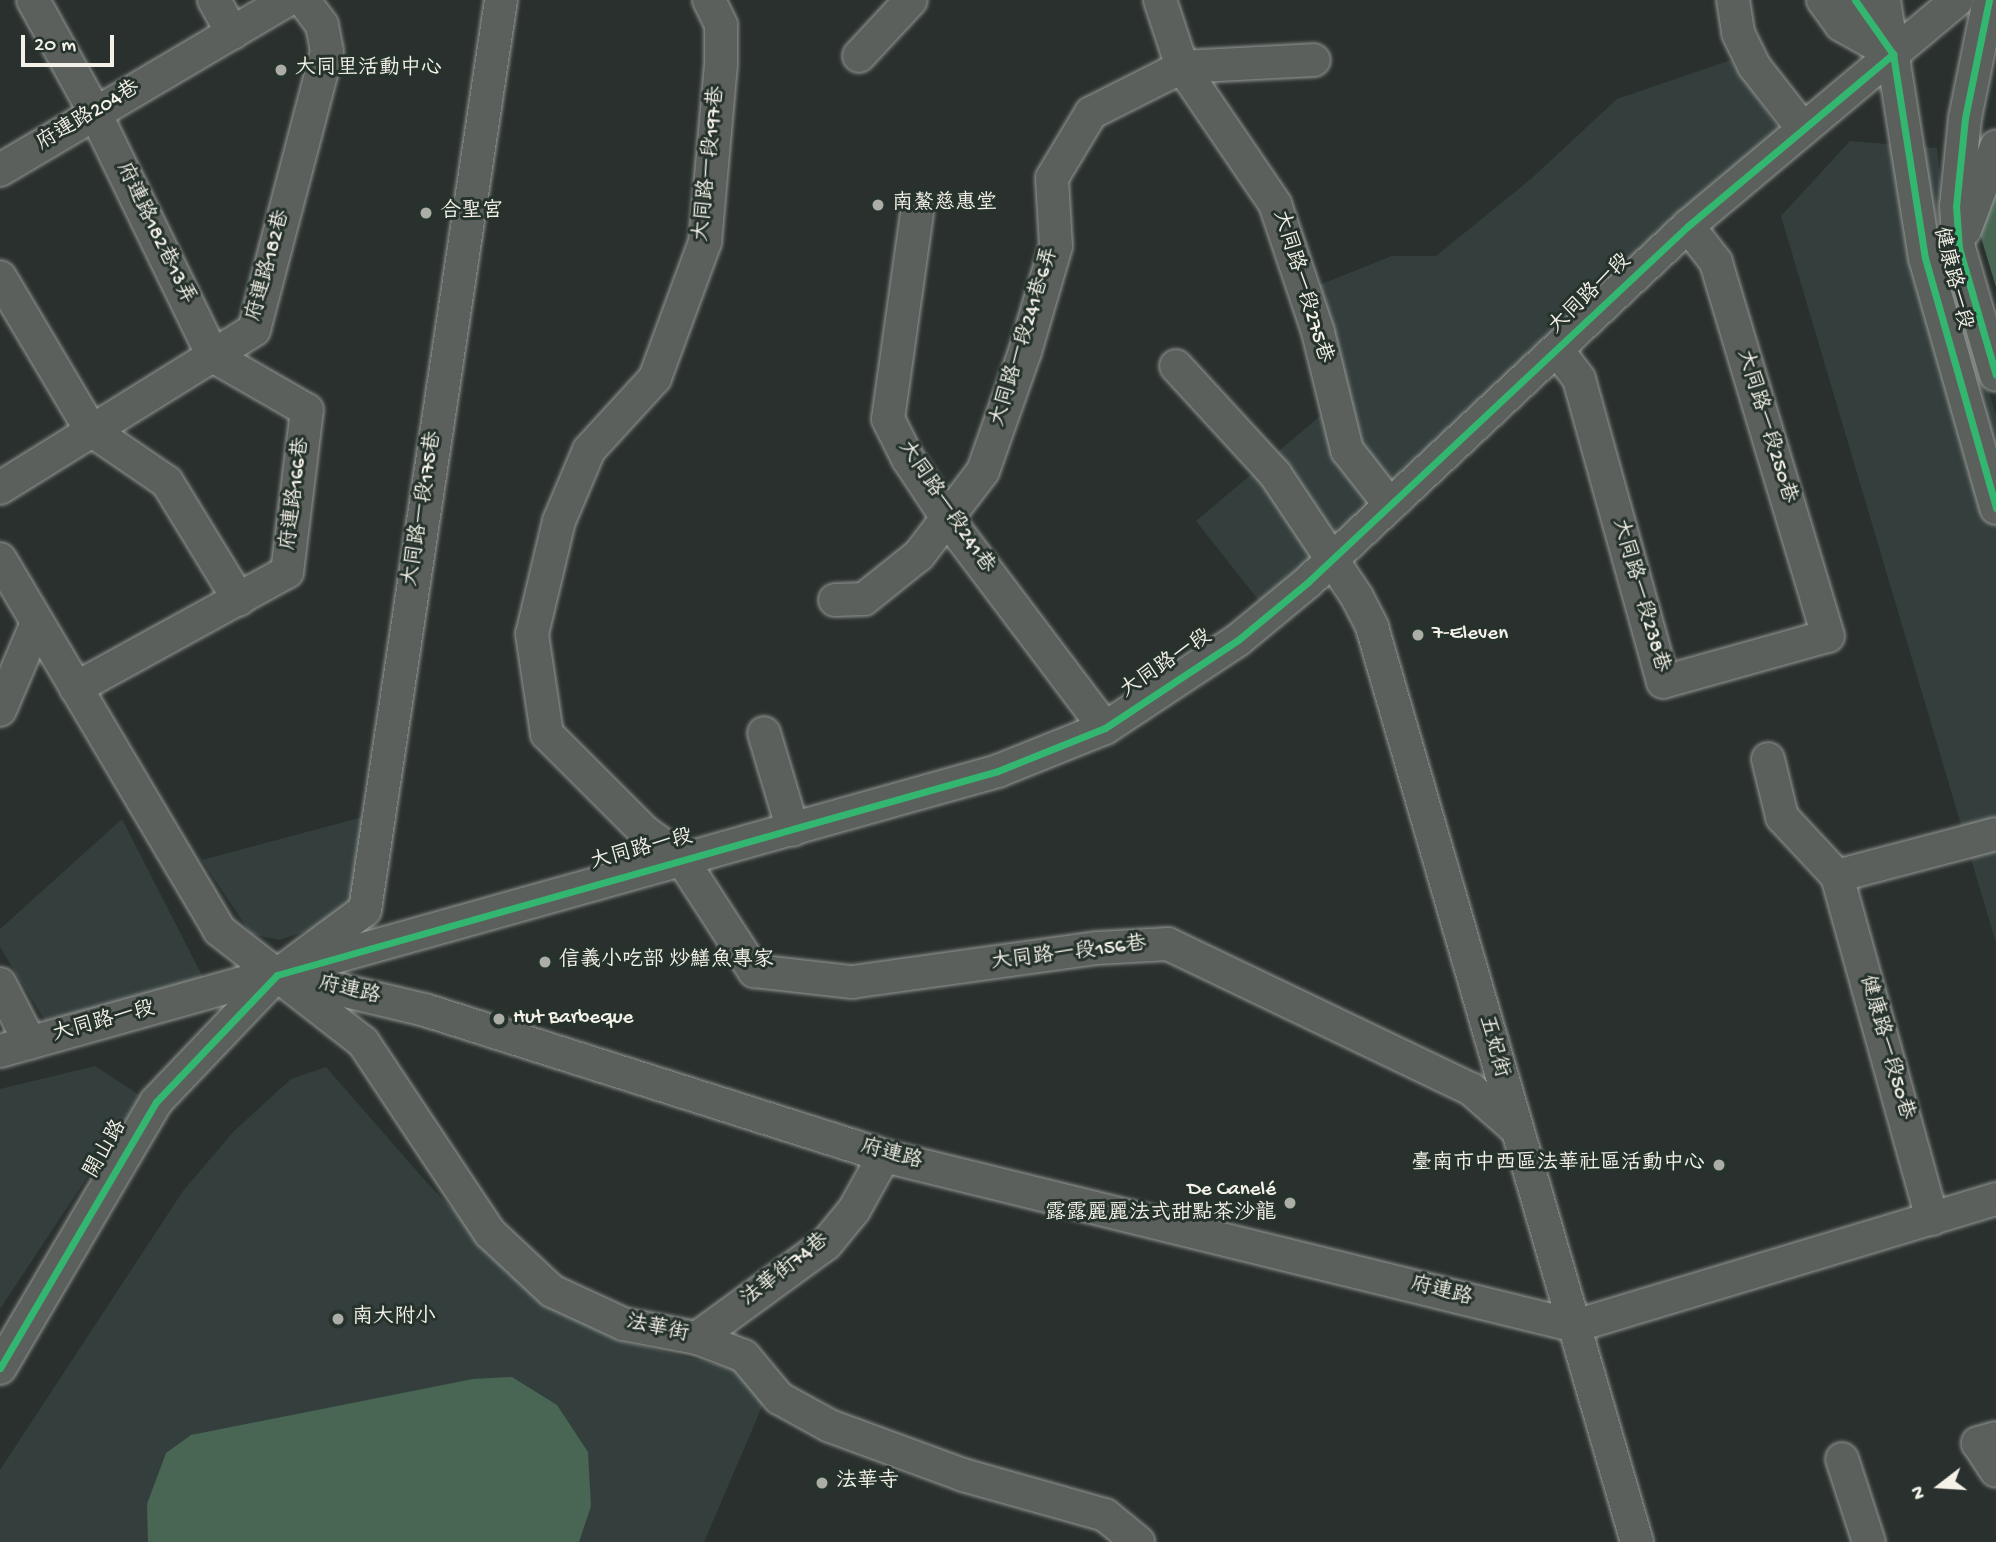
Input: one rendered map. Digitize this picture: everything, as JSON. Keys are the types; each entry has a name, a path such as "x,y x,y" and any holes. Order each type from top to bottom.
{"street":[{"name":"府連路182巷13弄","path":"33,0 94,113 213,356"},
{"path":"214,0 232,33"},
{"name":"府連路204巷","path":"0,170 287,0"},
{"name":"府連路182巷","path":"0,488 254,330 327,51 322,25 303,0"},
{"name":"大同路一段175巷","path":"277,975 365,910 372,884 501,0"},
{"path":"859,56 911,0"},
{"name":"大同路一段275巷","path":"1160,0 1182,67 1275,204 1318,332 1347,450 1390,505"},
{"path":"1733,0 1738,33 1754,66 1803,130"},
{"path":"1823,0 1841,25 1893,54"},
{"path":"1855,0 1893,54"},
{"name":"健康路一段","path":"1884,0 1925,258 1996,508"},
{"name":"大同路一段","path":"0,1051 998,771 1105,727 1237,640 1333,559 1558,351 1688,226 1957,0"},
{"name":"健康路一段","path":"1989,0 1965,118 1956,205 1959,248 1996,375"},
{"name":"大同路一段197巷","path":"681,858 645,832 547,734 532,634 559,521 589,450 655,378 705,242 723,8"},
{"name":"大同路一段241巷6弄","path":"835,600 864,600 919,555 949,521 983,471 1026,352 1056,246 1052,178 1091,113 1182,67 1314,60"},
{"path":"1959,248 1996,147"},
{"name":"大同路一段241巷","path":"918,213 888,419 908,459 949,521 1105,727"},
{"name":"大同路一段250巷","path":"1688,226 1716,262 1828,636"},
{"path":"0,277 91,430 167,482 239,600"},
{"name":"大同路一段238巷","path":"1558,351 1579,379 1663,682 1828,636"},
{"name":"府連路166巷","path":"76,688 287,572 307,410 213,356"},
{"name":"五妃街","path":"1176,366 1275,474 1333,559 1372,627 1514,1127 1637,1542"},
{"name":"府連路","path":"0,559 219,930 277,975 425,1010 884,1156 1575,1326"},
{"path":"0,710 37,623"},
{"path":"765,733 793,830"},
{"name":"健康路一段50巷","path":"1768,759 1782,817 1837,876 1932,1219"},
{"path":"1837,876 1996,834"},
{"name":"大同路一段156巷","path":"681,858 754,971 852,982 1098,948 1168,944 1471,1089 1514,1127"},
{"name":"開山路","path":"0,1368 11,1324 156,1102 277,975"},
{"name":"法華街","path":"277,975 363,1042 490,1233 552,1291 623,1324 697,1338 744,1356 779,1398 830,1426 963,1475 1105,1515 1138,1542"},
{"path":"0,984 30,1043"},
{"name":"法華街74巷","path":"697,1338 826,1244 854,1210 884,1156"},
{"path":"1575,1326 1996,1199"},
{"path":"1996,1438 1978,1443 1996,1471"},
{"path":"1842,1459 1869,1542"}],"shaded area":[{"path":"1731,60 1782,134 1267,611 1196,521 1339,400 1309,289 1392,256 1436,256 1532,178 1617,99"},
{"path":"1850,141 1937,148 1947,252 1996,415 1996,943 1781,216"},
{"path":"363,817 349,918 279,940 251,934 202,860"},
{"path":"122,819 213,997 58,1042 0,947 0,929"},
{"path":"95,1066 141,1096 0,1309 0,1089"},
{"name":"南大附小","path":"326,1067 429,1185 540,1298 616,1340 743,1371 764,1402 704,1542 0,1542 0,1470 183,1191 234,1131 291,1079"}],"green space":[{"path":"1996,187 1996,287 1980,234"},
{"path":"512,1377 557,1405 588,1452 591,1506 579,1542 148,1542 147,1504 166,1453 191,1435 473,1379"}],"cycle path":[{"path":"1855,0 1893,54 1925,258 1996,508"},
{"path":"1989,0 1965,118 1956,206 1959,248 1996,375"},
{"path":"0,1368 156,1102 277,975 998,771 1105,728 1238,640 1308,582 1688,226 1893,54"}],"place":[{"name":"大同里活動中心","path":"281,70"},
{"name":"南鰲慈惠堂","path":"878,205"},
{"name":"合聖宮","path":"426,213"},
{"name":"7-Eleven","path":"1418,635"},
{"name":"信義小吃部 炒鱔魚專家","path":"545,962"},
{"name":"Hut Barbeque","path":"499,1019"},
{"name":"臺南市中西區法華社區活動中心","path":"1719,1165"},
{"name":"De Canelé 露露麗麗法式甜點茶沙龍","path":"1290,1203"},
{"name":"南大附小","path":"338,1319"},
{"name":"法華寺","path":"822,1483"}]}
